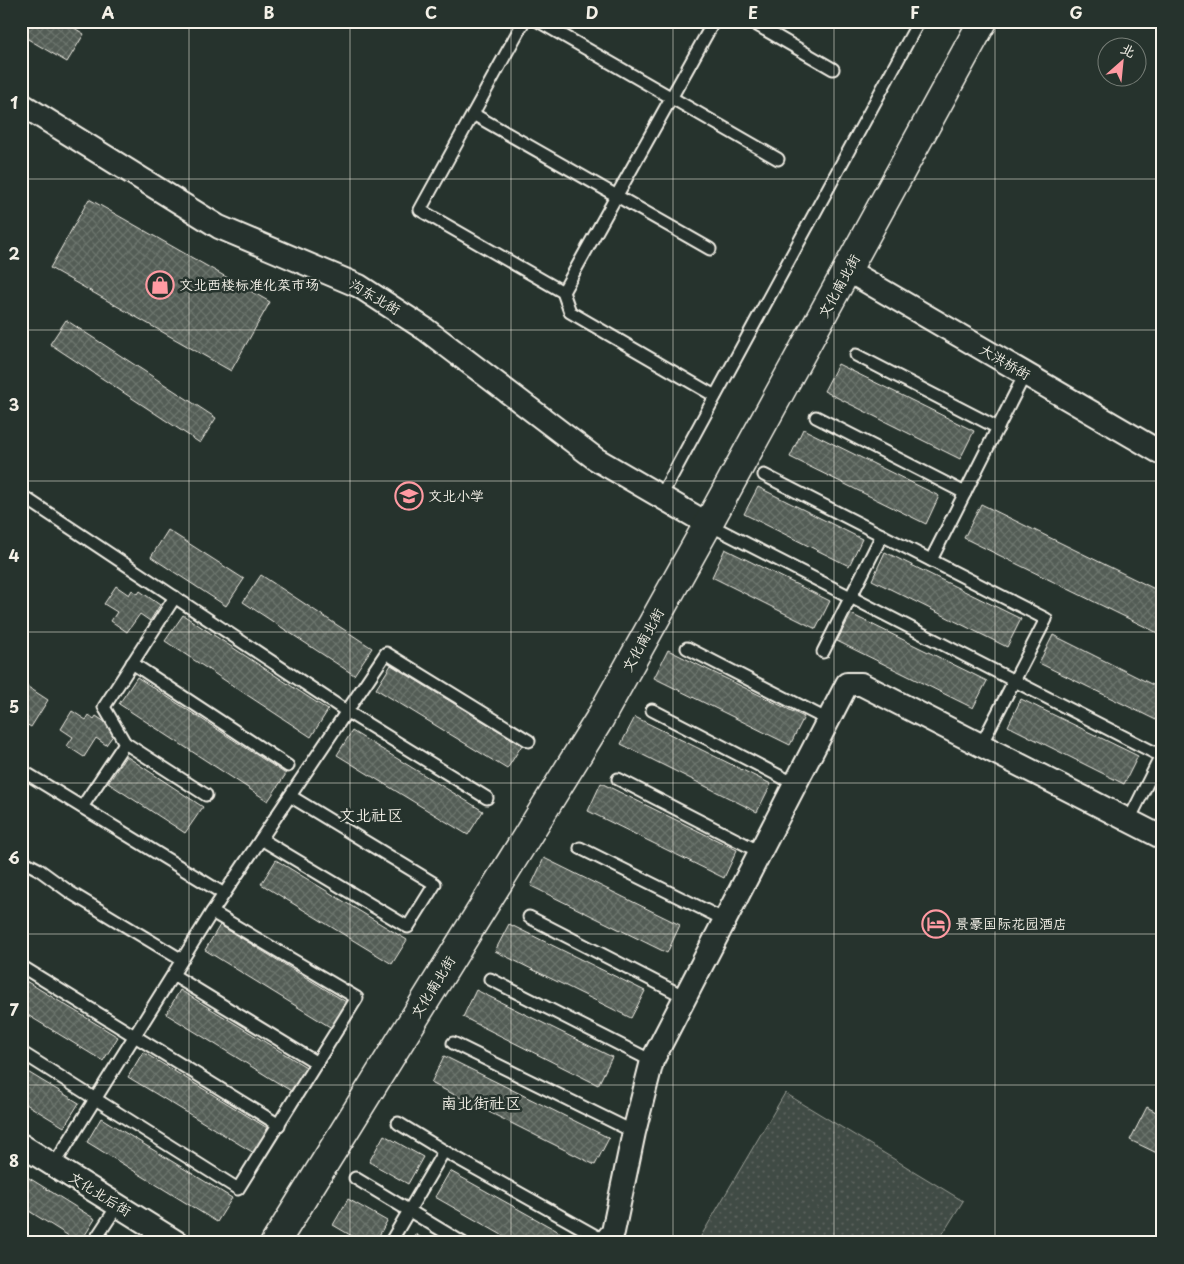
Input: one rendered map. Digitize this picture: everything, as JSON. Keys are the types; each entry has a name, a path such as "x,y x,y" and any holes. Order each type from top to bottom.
{"street":[{"name":"文化南北街","path":"275,1243 599,720 983,21"},
{"name":"沟东北街","path":"21,104 219,227 359,286 392,306 596,459 708,524"},
{"name":"大洪桥街","path":"847,270 1163,454"},
{"path":"605,1242 612,1232 652,1061 847,684 861,684 1163,838"},
{"name":"文化北后街","path":"21,1145 178,1243"}],"lane":[{"path":"524,21 420,210 563,292 570,312 715,396"},
{"path":"538,21 778,159"},
{"path":"563,292 714,21"},
{"path":"750,21 833,68"},
{"path":"661,496 919,21"},
{"path":"473,114 710,249"},
{"path":"856,355 998,428"},
{"path":"931,560 1025,374"},
{"path":"816,417 965,493"},
{"path":"764,476 1046,619 981,745"},
{"path":"21,495 346,711 487,798"},
{"path":"708,524 1162,755 1129,820"},
{"path":"823,652 882,535"},
{"path":"175,597 104,707 125,743 206,795"},
{"path":"687,648 828,720"},
{"path":"54,1165 212,912 386,653 529,741"},
{"path":"132,663 288,766"},
{"path":"652,710 795,784"},
{"path":"82,807 125,743"},
{"path":"21,770 224,894"},
{"path":"618,779 760,852"},
{"path":"261,839 408,928 435,884 290,796"},
{"path":"580,848 725,920"},
{"path":"21,860 38,868 71,894 182,960"},
{"path":"21,1052 238,1189 357,998 212,912"},
{"path":"529,917 685,997"},
{"path":"21,966 279,1125"},
{"path":"173,975 317,1063"},
{"path":"490,980 652,1061"},
{"path":"452,1043 634,1132"},
{"path":"398,1123 605,1242"},
{"path":"390,1243 444,1151"},
{"path":"355,1178 463,1243"},
{"path":"93,1243 118,1205"}],"shaded area":[{"path":"785,1093 963,1201 937,1243 697,1243"}],"building":[{"path":"21,21 63,21 84,34 67,62 21,35"},
{"name":"文北西楼标准化菜市场","path":"89,199 270,302 231,371 50,268"},
{"path":"66,320 216,418 200,443 50,344"},
{"path":"838,364 974,431 960,459 824,391"},
{"path":"803,429 939,496 926,524 790,457"},
{"path":"758,487 862,539 849,566 744,514"},
{"path":"981,504 1163,593 1162,635 964,538"},
{"path":"168,530 244,579 226,606 151,557"},
{"path":"725,549 830,601 816,629 712,577"},
{"path":"885,552 1021,619 1007,647 872,580"},
{"path":"261,575 372,648 354,675 243,602"},
{"path":"116,586 129,595 132,590 138,594 140,591 160,605 150,621 140,614 127,632 111,621 117,612 104,604"},
{"path":"851,614 987,681 973,708 837,641"},
{"path":"183,615 328,710 311,737 165,641"},
{"path":"1053,635 1163,690 1163,706 1156,720 1039,663"},
{"path":"668,650 804,717 790,745 654,678"},
{"path":"391,665 522,745 507,769 376,689"},
{"path":"137,677 286,774 268,801 119,704"},
{"path":"22,683 48,700 31,727 21,721"},
{"path":"1021,699 1138,756 1124,784 1008,726"},
{"path":"72,711 86,720 89,715 94,719 96,716 117,730 106,745 96,738 84,757 67,746 73,737 61,729"},
{"path":"635,717 771,784 757,812 621,744"},
{"path":"352,731 483,811 468,835 337,755"},
{"path":"126,756 203,807 185,833 108,783"},
{"path":"601,783 737,850 724,878 588,811"},
{"path":"1163,784 1163,805 1155,801"},
{"path":"544,858 680,925 667,953 531,886"},
{"path":"276,860 407,940 392,964 261,884"},
{"path":"509,924 645,991 631,1018 495,951"},
{"path":"220,925 351,1005 335,1030 205,950"},
{"path":"21,978 118,1037 103,1061 21,1011"},
{"path":"180,990 311,1070 296,1094 166,1014"},
{"path":"476,990 612,1057 598,1085 463,1017"},
{"path":"143,1052 274,1132 259,1156 128,1077"},
{"path":"444,1056 609,1138 595,1165 431,1083"},
{"path":"21,1068 79,1103 64,1127 21,1101"},
{"path":"1147,1107 1163,1116 1163,1156 1130,1140"},
{"path":"101,1118 232,1198 217,1222 87,1142"},
{"path":"384,1135 423,1157 408,1184 369,1162"},
{"path":"450,1171 579,1243 516,1243 435,1197"},
{"path":"21,1173 95,1219 80,1243 21,1206"},
{"path":"348,1199 387,1221 375,1243 364,1243 333,1225"},
{"path":"415,1234 430,1243 410,1243"}],"place":[{"name":"文北西楼标准化菜市场","path":"160,285"},
{"name":"文北小学","path":"409,496"},
{"name":"景豪国际花园酒店","path":"936,924"}],"district":[{"name":"文北社区","path":"371,815"},
{"name":"南北街社区","path":"481,1103"}]}
